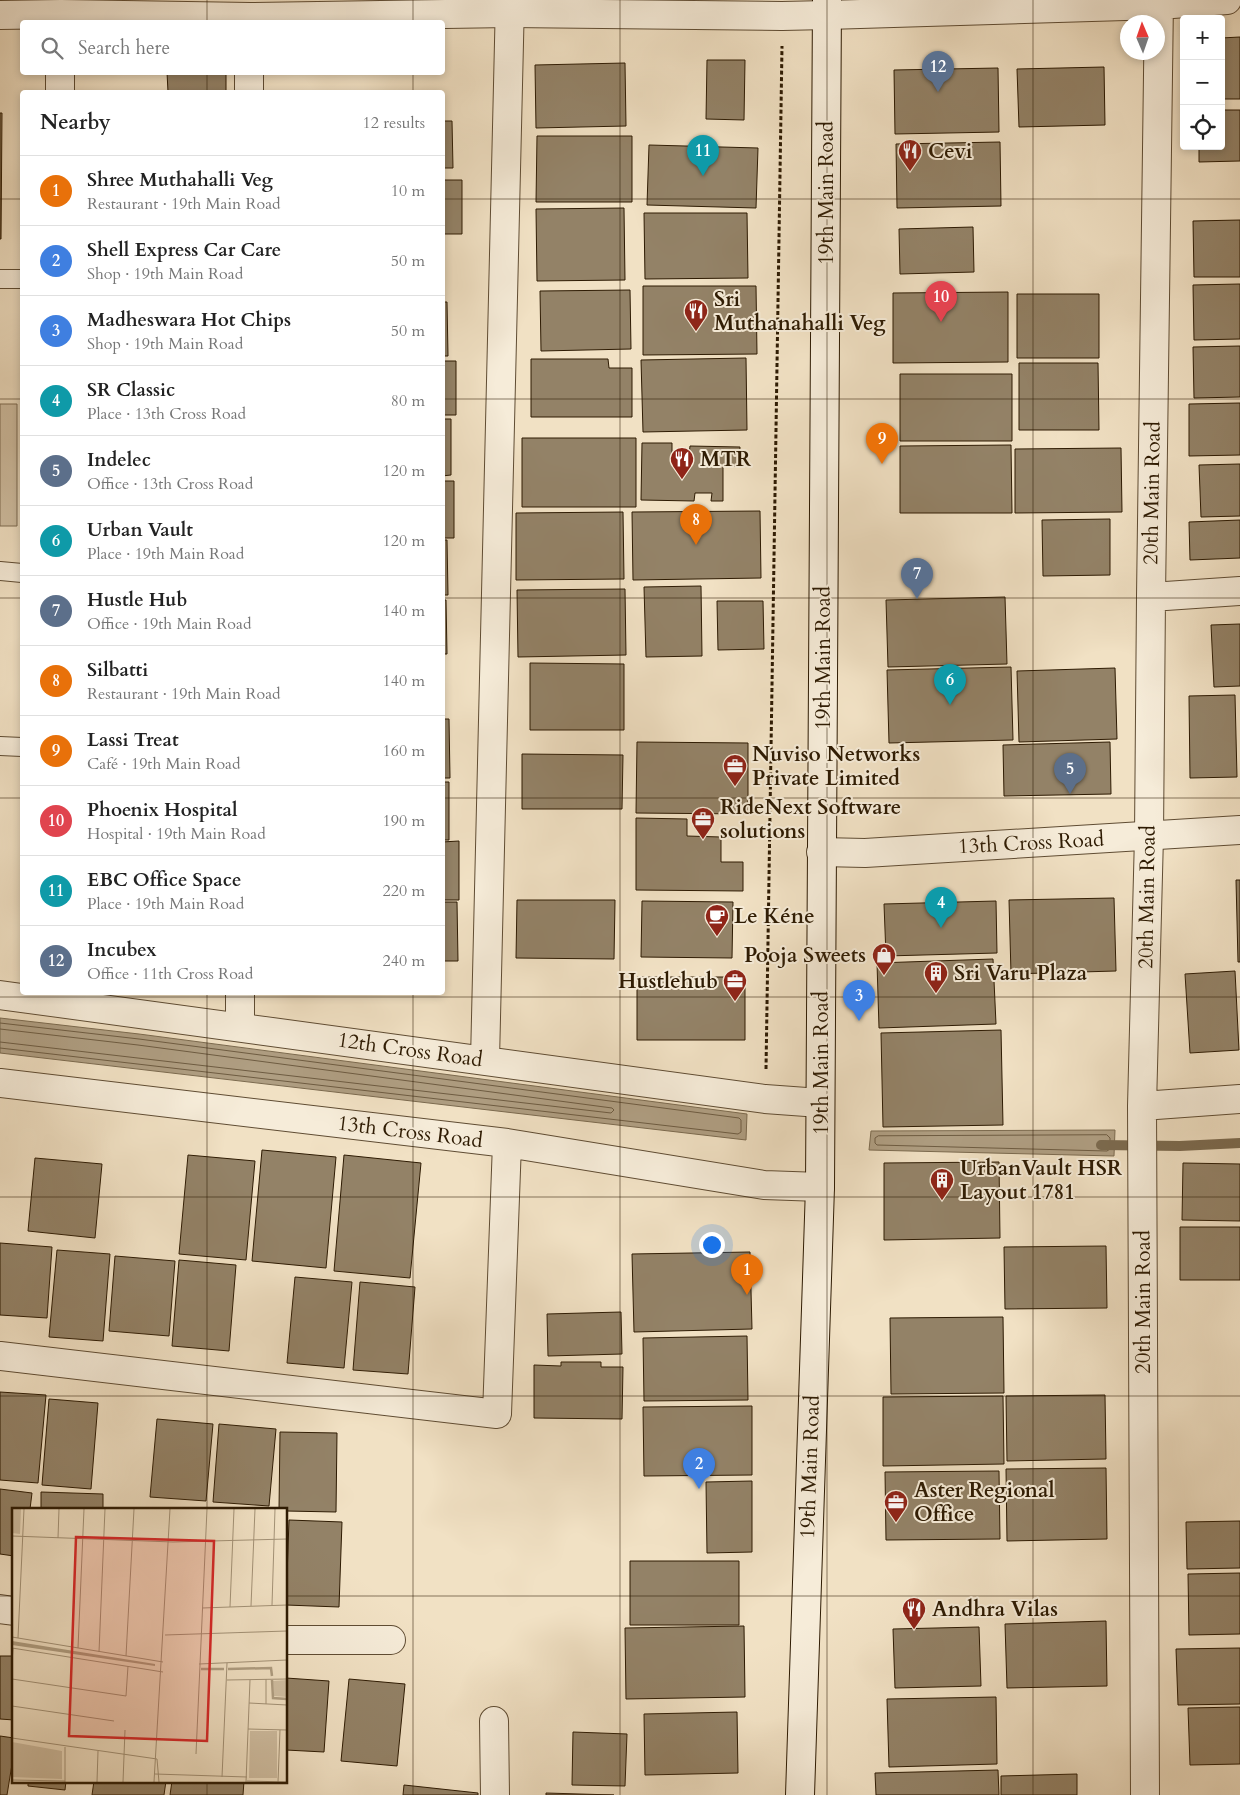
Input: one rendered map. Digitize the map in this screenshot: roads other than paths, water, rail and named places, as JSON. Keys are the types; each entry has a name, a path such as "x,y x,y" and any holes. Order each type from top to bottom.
{"street":[{"path":"0,15 61,12 250,13 510,7 782,16 827,8 1159,3 1227,0"},
{"name":"20th Main Road","path":"1145,1795 1142,1106 1150,836 1151,597 1159,3"},
{"path":"485,1060 510,7"},
{"name":"19th Main Road","path":"800,1795 820,1187 827,8"},
{"path":"60,75 60,90"},
{"path":"249,90 250,75"},
{"path":"1151,597 1240,591"},
{"name":"13th Cross Road","path":"821,852 865,853 1240,830"},
{"name":"12th Cross Road","path":"0,995 49,997 240,1027 765,1099 820,1111"},
{"path":"240,995 240,1027"},
{"name":"13th Cross Road","path":"0,1083 507,1143 764,1185 820,1187"},
{"path":"1142,1106 1240,1099"},
{"path":"0,1356 497,1414 507,1143"},
{"path":"288,1640 391,1640"},
{"path":"494,1721 495,1795"}],"lane":[{"path":"0,279 20,279"},
{"path":"0,571 20,573"},
{"path":"0,746 20,747"}],"water":[{"path":"0,1018 139,1034 747,1114 746,1140 0,1053"},
{"path":"1115,1130 1114,1156 869,1150 871,1131"}],"waterway":[{"path":"1101,1145 1180,1146 1240,1143"}],"place":[{"name":"Incubex","path":"938,92"},
{"name":"Cevi","path":"910,172"},
{"name":"EBC Office Space","path":"703,176"},
{"name":"Phoenix Hospital","path":"941,322"},
{"name":"Sri Muthanahalli Veg","path":"696,332"},
{"name":"Lassi Treat","path":"882,464"},
{"name":"MTR","path":"682,480"},
{"name":"Silbatti","path":"696,545"},
{"name":"Hustle Hub","path":"917,599"},
{"name":"Urban Vault","path":"950,705"},
{"name":"Nuviso Networks Private Limited","path":"735,787"},
{"name":"Indelec","path":"1070,794"},
{"name":"RideNext Software solutions","path":"703,840"},
{"name":"SR Classic","path":"941,928"},
{"name":"Le Kéne","path":"717,937"},
{"name":"Pooja Sweets","path":"884,976"},
{"name":"Sri Varu Plaza","path":"936,994"},
{"name":"Hustlehub","path":"735,1002"},
{"name":"Madheswara Hot Chips","path":"859,1021"},
{"name":"UrbanVault HSR Layout 1781","path":"942,1201"},
{"name":"Shree Muthahalli Veg","path":"747,1295"},
{"name":"Shell Express Car Care","path":"699,1489"},
{"name":"Aster Regional Office","path":"896,1523"},
{"name":"Andhra Vilas","path":"914,1630"}]}
